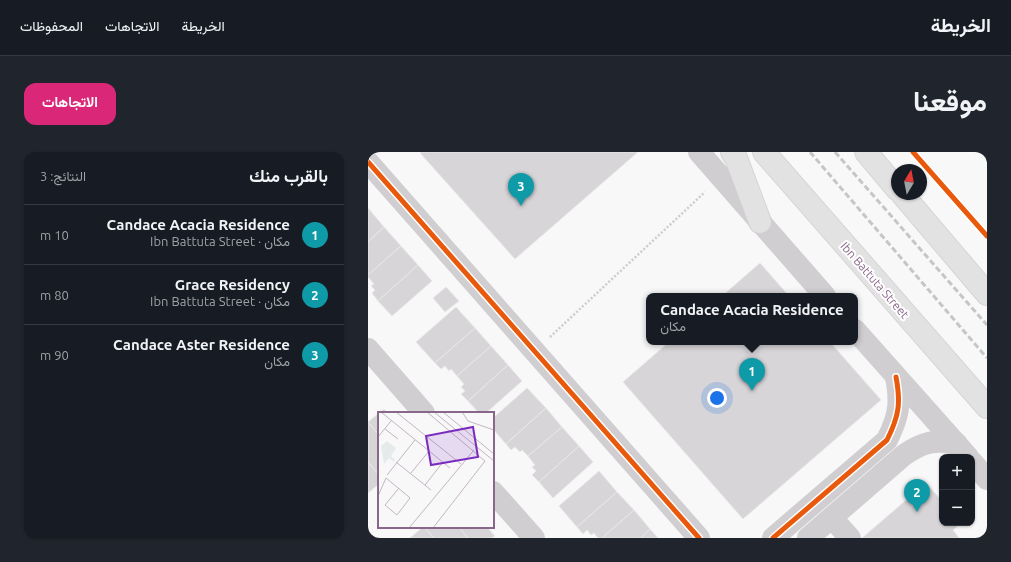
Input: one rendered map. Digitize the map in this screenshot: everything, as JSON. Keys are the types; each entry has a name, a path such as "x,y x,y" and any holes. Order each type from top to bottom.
{"main road":[{"path":"732,152 736,158 760,222"},
{"name":"Ibn Battuta Street","path":"764,152 987,408"},
{"path":"866,152 891,181"},
{"path":"907,200 987,294"}],"street":[{"path":"698,152 822,293"},
{"path":"368,162 699,538"},
{"path":"858,333 962,451"},
{"path":"368,350 423,412"},
{"path":"773,538 887,440 895,425 899,409 899,393 896,377"},
{"path":"808,538 904,455 916,447 929,442 943,441 962,451"},
{"path":"975,465 987,479"},
{"path":"494,493 525,535"},
{"path":"832,518 850,538"}],"path":[{"path":"535,351 721,177"}],"building":[{"path":"638,152 515,259 420,153"},
{"path":"368,208 384,227 368,242"},
{"path":"384,227 401,246 368,275 368,242"},
{"path":"401,246 418,265 378,301 372,293 375,290 371,286 374,284 368,275"},
{"path":"760,263 786,293 725,293"},
{"path":"418,265 432,281 392,316 378,301"},
{"path":"446,287 459,301 445,312 433,298"},
{"path":"456,307 475,328 435,363 416,342"},
{"path":"475,328 491,346 457,376 451,369 449,371 445,366 441,369 435,363"},
{"path":"666,345 833,345 881,400 743,519 623,382"},
{"path":"491,346 508,365 468,401 461,394 465,391 461,387 464,384 457,376"},
{"path":"508,365 522,381 487,412 478,412 468,401"},
{"path":"527,388 546,408 506,444 494,430 494,417"},
{"path":"546,408 562,427 528,456 522,450 520,452 515,447 511,450 506,444"},
{"path":"378,414 378,434 368,422"},
{"path":"368,422 378,434 378,474 368,462"},
{"path":"562,427 579,446 539,482 532,475 536,471 532,467 535,465 528,456"},
{"path":"579,446 593,462 553,498 539,482"},
{"path":"368,462 378,474 378,485 368,493"},
{"path":"599,471 617,492 577,527 559,506"},
{"path":"926,483 939,498 939,526 958,526 953,530 959,538 862,538"},
{"path":"617,492 634,510 602,538 598,538 594,533 591,535 587,530 583,534 577,527"},
{"path":"634,510 650,529 641,538 602,538"},
{"path":"422,528 425,528 434,538 410,538"},
{"path":"425,528 460,528 468,538 434,538"},
{"path":"460,528 488,528 495,536 492,538 468,538"},
{"path":"650,529 658,538 641,538"}],"railway":[{"path":"810,152 987,358"},
{"path":"835,152 987,325"}],"cycle path":[{"path":"913,152 987,236"},
{"path":"368,162 699,538"},
{"path":"773,538 887,440 894,424 898,409 899,402 896,377"}],"place":[{"name":"Candace Aster Residence","path":"521,206"},
{"name":"Candace Acacia Residence","path":"752,391"},
{"name":"Grace Residency","path":"917,512"}]}
